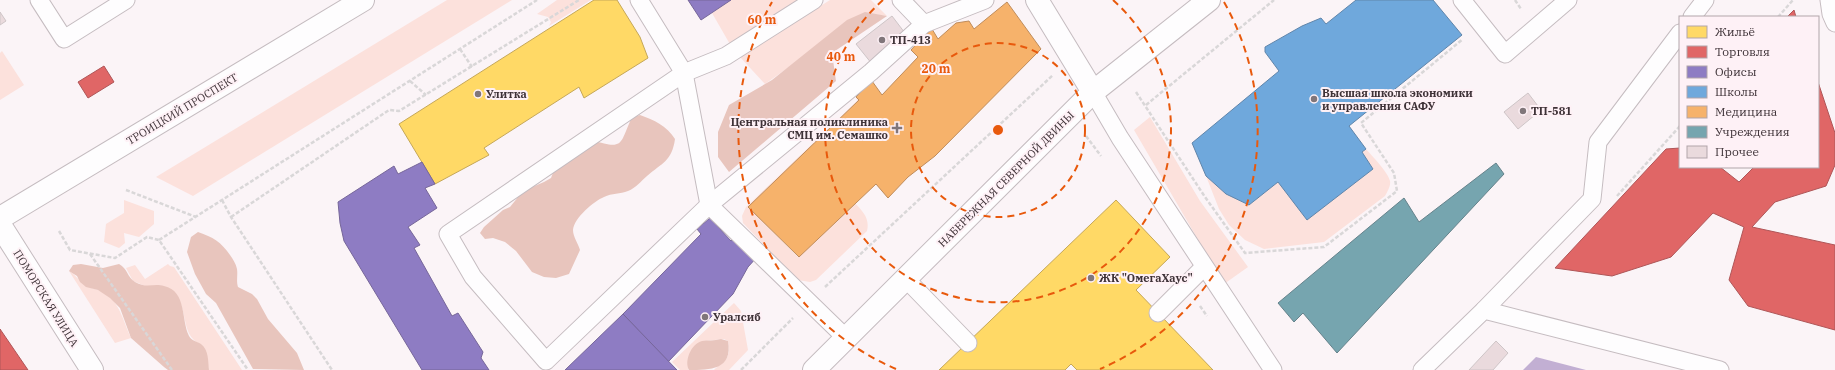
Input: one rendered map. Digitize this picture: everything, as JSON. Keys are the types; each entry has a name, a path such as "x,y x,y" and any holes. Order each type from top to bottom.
{"street":[{"name":"ТРОИЦКИЙ ПРОСПЕКТ","path":"0,218 364,0"},
{"path":"1036,0 1093,92"},
{"name":"НАБЕРЕЖНАЯ СЕВЕРНОЙ ДВИНЫ","path":"814,370 1093,92 1209,0"},
{"name":"ПОМОРСКАЯ УЛИЦА","path":"0,225 92,370"}],"lane":[{"path":"39,0 64,39 126,0"},
{"path":"639,0 684,73 710,205 846,338"},
{"path":"814,0 726,56 684,73 448,234 473,277 546,361 710,205 871,72 924,24 985,0"},
{"path":"901,0 924,24"},
{"path":"1462,0 1506,54 1568,0"},
{"path":"1693,16 1705,0"},
{"path":"1422,370 1484,310 1592,199 1598,142 1679,34"},
{"path":"1093,92 1120,138 1273,370"},
{"path":"1158,313 1204,267"},
{"path":"906,279 968,343"},
{"path":"1484,310 1720,370"}],"path":[{"path":"159,240 537,0"},
{"path":"232,218 389,110 399,111 579,0"},
{"path":"1146,105 1274,0"},
{"path":"1779,16 1793,0"},
{"path":"1133,88 1146,105 1205,197 1245,253 1324,247 1397,191 1394,173 1361,123 1468,35"},
{"path":"460,49 472,67"},
{"path":"741,370 808,302 1055,74"},
{"path":"410,80 426,95"},
{"path":"1612,201 1679,127"},
{"path":"126,190 196,217"},
{"path":"222,200 232,218 332,370"},
{"path":"59,232 70,250 115,258 147,237 159,240 246,369"},
{"path":"90,253 172,370"}],"shaded area":[{"path":"447,0 512,0 193,196 156,177"},
{"path":"557,0 591,0 549,26 551,22 548,17 537,14"},
{"path":"731,0 804,0 731,46 712,13"},
{"path":"830,0 871,0 887,16 865,13 765,84 740,57"},
{"path":"865,12 887,16 832,53 836,81 729,172 718,157 718,132 729,105 772,80 847,20"},
{"path":"2,51 24,85 0,100 0,53"},
{"path":"856,97 859,100 748,207 798,257 855,203 863,212 868,222 867,231 816,280 810,282 798,280 743,223 742,216 746,207 857,101"},
{"path":"640,115 660,124 668,130 675,139 674,146 666,161 634,188 600,199 581,215 574,225 573,230 580,250 569,274 556,278 544,277 532,272 516,251 505,242 493,238 485,239 480,233 484,227 503,210 510,207 523,191 551,178 554,170 591,140 610,145 619,143 632,117"},
{"path":"1150,117 1200,201 1248,267 1224,284 1134,130"},
{"path":"1366,149 1389,177 1389,189 1385,196 1324,242 1264,249 1245,240 1229,225 1219,209 1206,176 1226,194 1249,205 1278,182 1307,219 1373,169 1362,152"},
{"path":"124,200 154,211 154,224 139,237 124,233 125,243 119,248 104,242 106,224 124,213"},
{"path":"198,232 216,240 227,250 237,267 238,287 252,294 257,299 268,319 297,353 304,370 253,369 216,303 206,294 195,274 187,252 191,237"},
{"path":"81,264 103,268 119,264 124,268 132,280 139,284 147,286 160,285 171,289 180,300 190,338 201,344 205,349 208,356 209,370 168,370 164,367 131,338 120,308 110,298 98,290 86,287 80,282 77,276 69,271 73,265"},
{"path":"168,264 174,267 242,370 209,370 202,345 196,342 188,332 182,306 179,300 133,281 126,268 135,265 145,279"},
{"path":"69,271 85,285 105,293 115,303 131,338 115,343"},
{"path":"734,303 741,311 748,350 729,370 714,370 728,356 728,341 724,339 705,341 688,369 689,370 680,370 672,362"},
{"path":"721,339 728,341 729,351 727,358 723,363 705,370 689,370 687,362 688,358 692,349 698,343 702,341"},
{"path":"1536,357 1586,370 1523,370"}],"building: Жильё":[{"path":"594,0 617,0 640,37 648,58 584,98 579,87 484,148 489,155 435,184 399,124"},
{"name":"ЖК \"ОмегаХаус\"","path":"1116,200 1170,257 1136,290 1213,370 1077,370 1071,364 1065,370 939,370"}],"building: Торговля":[{"path":"1794,10 1796,16 1788,16"},
{"path":"104,66 114,82 88,98 78,82"},
{"path":"1819,85 1835,133 1835,165 1826,186 1775,202 1752,227 1835,245 1835,330 1748,306 1729,280 1744,227 1713,213 1671,257 1612,276 1555,268 1666,149 1679,148 1679,168 1721,168 1739,182 1753,168 1819,168"},
{"path":"0,329 28,370 0,370"}],"building: Офисы":[{"path":"688,0 731,0 701,20"},
{"path":"422,162 435,184 425,188 437,208 408,227 420,245 414,248 452,316 458,313 483,352 481,358 489,370 422,370 344,241 340,223 338,202 394,166 398,174"},
{"path":"710,218 731,241 736,237 757,257 748,267 733,294 668,362 623,314 701,234 697,229"},
{"path":"623,314 677,370 565,370"}],"building: Школы":[{"name":"Высшая школа экономики и управления САФУ","path":"1356,0 1433,0 1462,35 1349,126 1366,149 1362,152 1373,169 1307,220 1278,182 1249,205 1226,194 1206,176 1192,143 1279,71 1265,52 1265,47 1302,26 1321,18 1326,24"}],"building: Медицина":[{"name":"Центральная поликлиника СМЦ им. Семашко","path":"1007,2 1041,49 935,156 908,177 888,198 876,184 799,257 748,207 859,100 856,97 872,81 882,95 918,57 911,50 932,29 938,39 956,23 969,21 974,29"}],"building: Учреждения":[{"path":"1496,163 1504,174 1337,353 1303,313 1294,322 1278,303 1404,198 1419,222"}],"building: Прочее":[{"path":"0,12 6,21 0,25"},
{"name":"ТП-413","path":"892,16 908,37 872,64 856,44"},
{"name":"ТП-581","path":"1528,93 1541,110 1518,129 1504,112"},
{"path":"1496,341 1508,353 1493,370 1469,370"}],"place":[{"name":"ТП-413","path":"882,40"},
{"name":"Улитка","path":"478,94"},
{"name":"Высшая школа экономики и управления САФУ","path":"1314,99"},
{"name":"ТП-581","path":"1523,111"},
{"name":"Центральная поликлиника СМЦ им. Семашко","path":"897,128"},
{"name":"ЖК \"ОмегаХаус\"","path":"1091,278"},
{"name":"Уралсиб","path":"705,317"}]}
